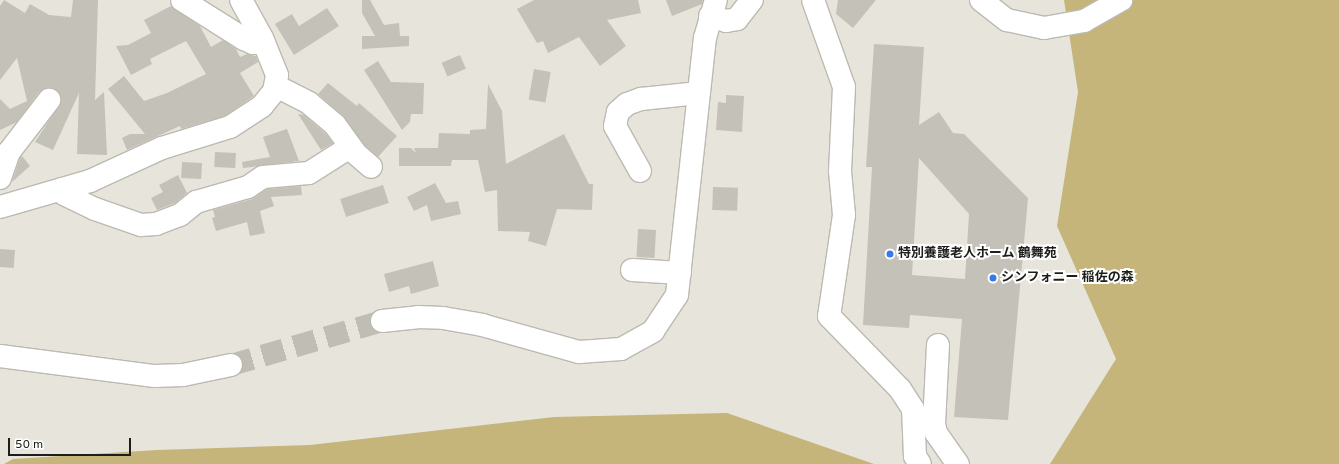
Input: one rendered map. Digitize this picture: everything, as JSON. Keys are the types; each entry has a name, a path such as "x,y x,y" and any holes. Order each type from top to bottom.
{"street":[{"path":"182,0 244,39 253,43 264,43"},
{"path":"0,207 90,181 162,148 230,127 269,100 276,86 275,65 241,0"},
{"path":"713,8 726,21 737,19 752,0"},
{"path":"813,0 844,87 840,172 844,215 829,316 900,389 913,409 915,456 920,464"},
{"path":"981,0 1007,20 1044,28 1063,27 1084,21 1121,0"},
{"path":"382,321 418,317 443,318 482,325 579,352 621,349 653,331 677,295 699,93 713,8"},
{"path":"276,86 319,112 340,130 350,147 371,167"},
{"path":"640,171 615,126 618,112 627,104 641,99 699,93"},
{"path":"0,178 9,152 45,106"},
{"path":"62,189 64,194 94,209 141,225 156,224 180,216 196,202 248,187 263,177 309,173 350,147"},
{"path":"632,270 680,273"},
{"path":"938,345 934,424 936,433 958,464"},
{"path":"0,356 155,376 183,375 231,366"}],"shaded area":[{"path":"1064,0 1339,0 1339,464 1050,464 1116,359 1057,226 1078,92"},
{"path":"727,413 874,464 4,464 13,459 157,450 310,445 554,417"}],"building":[{"path":"4,0 25,13 30,4 49,15 71,17 73,0 98,0 95,100 104,92 107,155 77,154 79,93 53,150 35,142 61,102 60,95 51,88 39,92 17,122 0,130 0,99 10,109 27,101 17,58 0,80 0,6"},
{"path":"362,0 370,0 384,25 399,23 400,36 409,36 409,46 362,49 362,36 375,36 362,13"},
{"path":"534,0 638,0 641,13 607,20 626,46 600,66 579,37 548,53 543,41 537,43 517,9"},
{"path":"666,0 703,0 702,4 672,16"},
{"path":"838,0 876,0 853,28 836,14"},
{"path":"171,6 200,26 211,47 223,40 236,49 240,57 247,54 256,56 258,62 240,73 254,96 225,116 181,129 180,126 127,150 122,138 130,134 145,134 108,89 124,76 144,101 167,93 206,74 186,41 150,59 152,64 131,75 116,46 128,45 151,33 144,20"},
{"path":"327,8 339,26 294,55 275,24 292,14 299,26"},
{"path":"874,44 924,47 919,125 939,112 953,133 964,134 1028,198 1008,420 954,417 962,319 910,315 909,328 863,325 872,167 866,167","holes":["919,158 969,214 965,279 912,275"]},
{"path":"460,55 466,69 447,77 442,63"},
{"path":"378,61 391,82 424,83 423,114 411,114 410,122 402,130 364,70"},
{"path":"534,69 551,72 545,102 529,100"},
{"path":"328,83 357,106 359,103 397,136 378,157 364,145 343,116 318,94"},
{"path":"488,84 502,111 506,164 564,134 589,184 593,184 592,210 557,209 546,246 528,241 530,232 498,231 497,190 485,192 478,160 452,160 451,166 399,166 399,148 411,148 416,153 414,148 438,148 439,133 470,134 470,130 486,129"},
{"path":"726,95 744,96 742,132 716,130 718,102 726,103"},
{"path":"298,114 304,115 326,134 333,143 321,150"},
{"path":"287,129 299,161 243,168 242,162 270,157 263,137"},
{"path":"215,152 236,153 235,168 214,167"},
{"path":"22,156 30,166 12,182 20,158"},
{"path":"182,162 202,163 201,179 181,178"},
{"path":"178,175 187,193 175,203 157,210 151,198 163,192 159,185"},
{"path":"435,183 446,203 458,201 461,214 431,221 427,205 414,211 407,197"},
{"path":"383,185 389,203 346,217 340,199"},
{"path":"301,186 302,195 271,197 274,206 260,211 265,233 250,236 247,222 216,231 212,218 215,217 213,210 252,199 267,189"},
{"path":"713,187 738,188 737,211 712,210"},
{"path":"638,229 656,230 655,258 637,257"},
{"path":"0,249 15,250 14,268 0,267"},
{"path":"433,261 439,286 411,294 409,286 389,292 384,274"}],"tunnel":[{"path":"231,365 382,321"}],"place":[{"name":"特別養護老人ホーム 鶴舞苑","path":"890,254"},
{"name":"シンフォニー 稲佐の森","path":"993,278"}]}
